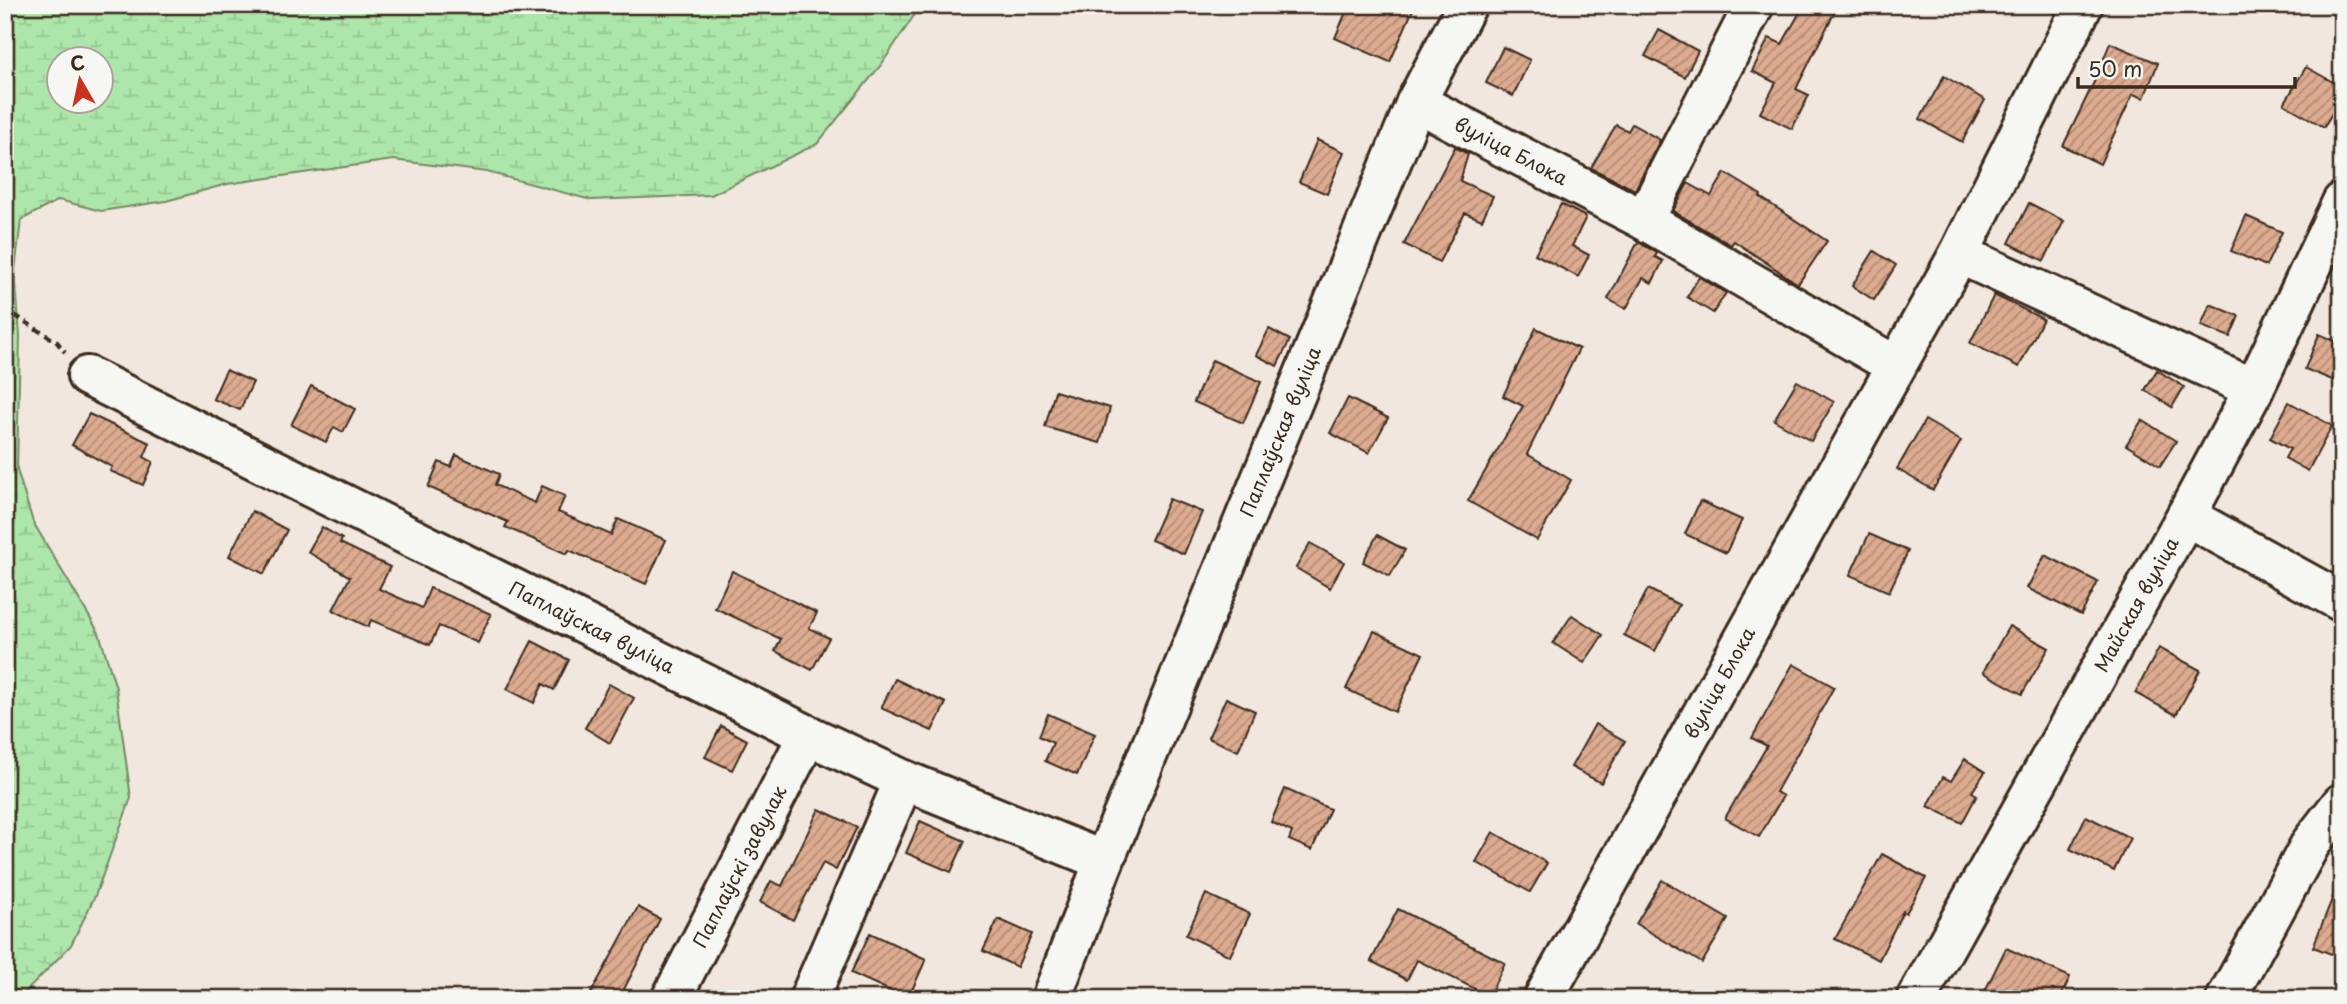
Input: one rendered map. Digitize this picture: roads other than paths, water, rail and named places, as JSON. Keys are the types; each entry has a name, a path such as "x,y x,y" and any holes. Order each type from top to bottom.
{"street":[{"name":"Паплаўская вуліца","path":"1051,999 1104,861 1416,102 1467,5"},
{"path":"1644,220 1755,5"},
{"name":"вуліца Блока","path":"1543,999 1959,254 2083,5"},
{"name":"вуліца Блока","path":"1416,102 1644,220 1896,366"},
{"name":"Майская вуліца","path":"1916,999 2254,389 2342,202"},
{"path":"1959,254 2254,389"},
{"name":"Паплаўская вуліца","path":"87,376 808,735 904,780 1104,861"},
{"path":"2186,516 2342,602"},
{"name":"Паплаўскі завулак","path":"671,999 808,735"},
{"path":"809,999 904,780"},
{"path":"2225,999 2311,843 2342,803"}]}
